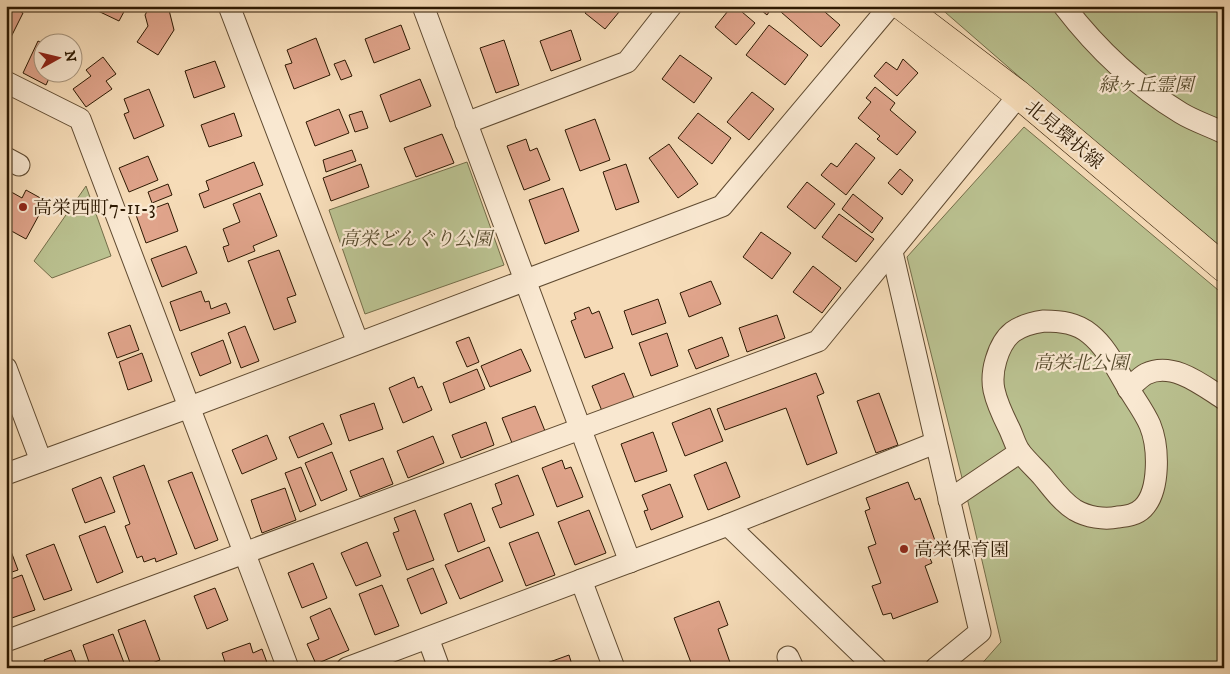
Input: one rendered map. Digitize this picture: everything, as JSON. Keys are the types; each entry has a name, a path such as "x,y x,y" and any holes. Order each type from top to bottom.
{"main road":[{"name":"北見環状線","path":"902,6 1019,95 1224,268"}],"street":[{"path":"229,6 358,343"},
{"path":"422,6 630,562"},
{"path":"466,123 626,62 671,6"},
{"path":"6,474 524,282 722,206 890,6"},
{"path":"1064,6 1116,65 1148,91 1183,114 1224,132"},
{"path":"6,82 80,119 190,407 243,554 288,668"},
{"path":"6,641 818,341 1019,95"},
{"path":"892,252 980,632 936,668"},
{"path":"1059,321 1074,325 1090,334 1102,345 1150,426 1155,450 1156,472 1153,489 1148,503 1140,512 1114,518 1100,518 1080,512 1063,501 1020,452 1000,411 994,389 992,376 1000,348 1011,332 1032,322 1059,321"},
{"path":"6,368 41,461"},
{"path":"1128,389 1146,374 1159,371 1175,372 1187,376 1224,398"},
{"path":"347,668 728,525 935,443"},
{"path":"949,500 1020,452"},
{"path":"728,525 876,668"},
{"path":"581,580 614,668"},
{"path":"428,638 439,668"}],"green space":[{"name":"緑ヶ丘霊園","path":"938,6 1224,6 1224,255"},
{"name":"高栄北公園","path":"1024,127 1224,295 1224,668 978,668 1001,642 907,257"},
{"name":"高栄どんぐり公園","path":"467,162 504,265 365,314 329,210"},
{"path":"86,186 111,256 52,278 34,261"}],"building":[{"path":"6,6 10,6 23,13 6,47"},
{"path":"100,6 127,6 119,21 98,11"},
{"path":"150,6 168,6 174,30 158,55 137,42 148,26 145,15"},
{"path":"590,6 624,6 605,29 585,13"},
{"path":"732,6 735,6 755,23 736,45 715,27"},
{"path":"756,6 773,6 767,15"},
{"path":"785,6 818,6 840,25 821,47 781,12"},
{"path":"401,25 410,49 374,63 365,39"},
{"path":"769,25 808,55 785,85 746,55"},
{"path":"571,30 581,60 551,71 540,41"},
{"path":"316,38 330,75 294,89 285,65 292,63 287,50"},
{"path":"504,40 519,85 496,93 480,48"},
{"path":"32,54 32,78 23,73"},
{"path":"680,55 712,78 694,103 662,79"},
{"path":"103,57 116,74 106,81 112,89 86,107 73,89 91,76 86,70"},
{"path":"903,59 918,73 897,96 874,76 886,62 897,70"},
{"path":"345,60 352,76 341,80 334,64"},
{"path":"215,61 225,87 194,98 185,71"},
{"path":"420,79 431,106 390,122 380,95"},
{"path":"875,87 895,103 890,110 916,132 897,155 877,139 880,136 858,118 871,102 866,98"},
{"path":"149,89 164,126 134,139 124,114 129,112 124,99"},
{"path":"752,92 774,109 749,140 727,122"},
{"path":"339,109 349,133 315,146 306,122"},
{"path":"362,111 368,128 355,132 349,115"},
{"path":"234,113 242,136 209,147 201,125"},
{"path":"698,113 731,138 712,164 678,138"},
{"path":"595,119 610,160 580,171 565,130"},
{"path":"442,134 454,163 416,177 404,148"},
{"path":"526,139 530,151 537,148 550,180 524,190 507,146"},
{"path":"856,143 875,158 846,195 821,175 831,163 837,167"},
{"path":"669,144 698,184 678,198 649,158"},
{"path":"352,150 356,161 326,172 323,160"},
{"path":"148,156 158,180 129,192 119,168"},
{"path":"254,162 263,185 204,208 199,194 209,190 206,181"},
{"path":"361,164 369,187 331,201 323,178"},
{"path":"626,164 639,202 616,210 603,172"},
{"path":"900,169 913,180 902,195 888,183"},
{"path":"807,182 835,204 815,229 787,207"},
{"path":"168,184 172,195 152,203 148,192"},
{"path":"563,188 579,231 545,244 529,200"},
{"name":"高栄西町7-11-3","path":"6,189 22,198 26,190 44,200 37,214 39,215 26,239 6,228"},
{"path":"260,193 277,236 253,246 255,251 228,262 223,247 229,245 223,229 240,222 233,204"},
{"path":"853,194 883,218 872,233 842,209"},
{"path":"168,203 178,231 146,243 136,215"},
{"path":"839,214 874,239 856,262 822,237"},
{"path":"761,232 791,253 772,279 743,257"},
{"path":"186,246 197,273 162,287 151,259"},
{"path":"279,250 296,295 287,298 296,322 274,330 248,261"},
{"path":"813,266 841,288 822,313 793,292"},
{"path":"711,281 721,304 689,317 680,293"},
{"path":"201,291 205,302 209,301 211,309 226,303 230,313 180,331 170,302"},
{"path":"658,299 666,323 632,335 624,311"},
{"path":"589,307 592,314 599,311 613,348 585,358 571,321 576,319 574,313"},
{"path":"777,315 785,338 747,352 739,328"},
{"path":"130,325 139,350 117,358 108,333"},
{"path":"245,326 259,361 241,368 228,333"},
{"path":"667,333 678,366 651,376 639,343"},
{"path":"469,337 479,362 467,367 456,342"},
{"path":"722,337 729,356 696,369 688,350"},
{"path":"223,340 231,363 200,376 191,353"},
{"path":"521,349 531,371 490,387 481,366"},
{"path":"142,353 152,381 128,390 119,362"},
{"path":"477,369 485,389 450,403 443,383"},
{"path":"624,373 634,398 602,411 592,386"},
{"path":"816,373 824,393 817,396 837,453 807,465 786,408 725,430 717,409"},
{"path":"414,377 418,388 422,386 432,410 403,423 389,388"},
{"path":"879,393 898,445 876,453 857,401"},
{"path":"374,403 383,429 349,441 340,415"},
{"path":"535,406 545,431 512,443 502,418"},
{"path":"710,408 723,441 685,456 672,423"},
{"path":"486,422 494,445 461,458 452,435"},
{"path":"323,423 332,444 298,458 289,437"},
{"path":"653,432 667,471 635,482 621,444"},
{"path":"267,435 277,459 242,474 232,450"},
{"path":"433,436 444,463 408,478 397,451"},
{"path":"332,452 347,490 321,501 305,463"},
{"path":"383,458 393,484 360,497 350,471"},
{"path":"562,460 565,469 571,467 583,497 557,507 542,468"},
{"path":"726,462 740,497 708,510 694,475"},
{"path":"144,465 177,554 156,562 155,558 144,562 142,556 137,558 125,526 130,524 113,477"},
{"path":"301,467 316,505 300,512 285,473"},
{"path":"192,472 218,540 195,549 168,481"},
{"path":"518,475 534,515 500,528 492,508 502,504 495,484"},
{"path":"101,477 115,512 85,523 72,489"},
{"name":"高栄保育園","path":"908,482 915,500 920,498 939,552 929,556 932,563 925,566 938,602 893,619 891,613 883,615 872,586 881,583 868,547 876,544 865,511 870,509 866,498"},
{"path":"670,484 683,517 651,530 644,511 648,510 642,495"},
{"path":"285,488 296,520 262,533 251,500"},
{"path":"471,503 485,541 458,552 444,514"},
{"path":"415,510 434,560 407,570 393,533 399,531 394,518"},
{"path":"589,510 606,553 575,565 558,522"},
{"path":"105,526 123,572 97,583 79,536"},
{"path":"538,532 555,575 526,586 509,543"},
{"path":"6,538 18,570 6,574"},
{"path":"367,542 381,576 356,586 341,553"},
{"path":"54,544 72,590 44,600 26,555"},
{"path":"489,547 503,581 460,599 445,565"},
{"path":"313,563 327,598 302,608 288,573"},
{"path":"433,568 447,603 421,614 407,579"},
{"path":"22,575 35,610 6,620 6,581"},
{"path":"382,585 399,626 375,635 359,594"},
{"path":"215,588 228,620 207,629 194,596"},
{"path":"719,601 728,625 718,629 732,668 693,668 674,618"},
{"path":"330,608 349,650 316,664 307,644 319,639 310,617"},
{"path":"145,620 160,660 140,668 132,668 118,630"},
{"path":"113,634 126,668 91,668 83,645"},
{"path":"250,643 253,653 262,649 269,668 227,668 222,653"},
{"path":"71,650 78,668 47,668 44,660"},
{"path":"569,655 573,668 533,668"}],"place":[{"name":"高栄西町7-11-3","path":"23,207"},
{"name":"高栄保育園","path":"904,549"}]}
